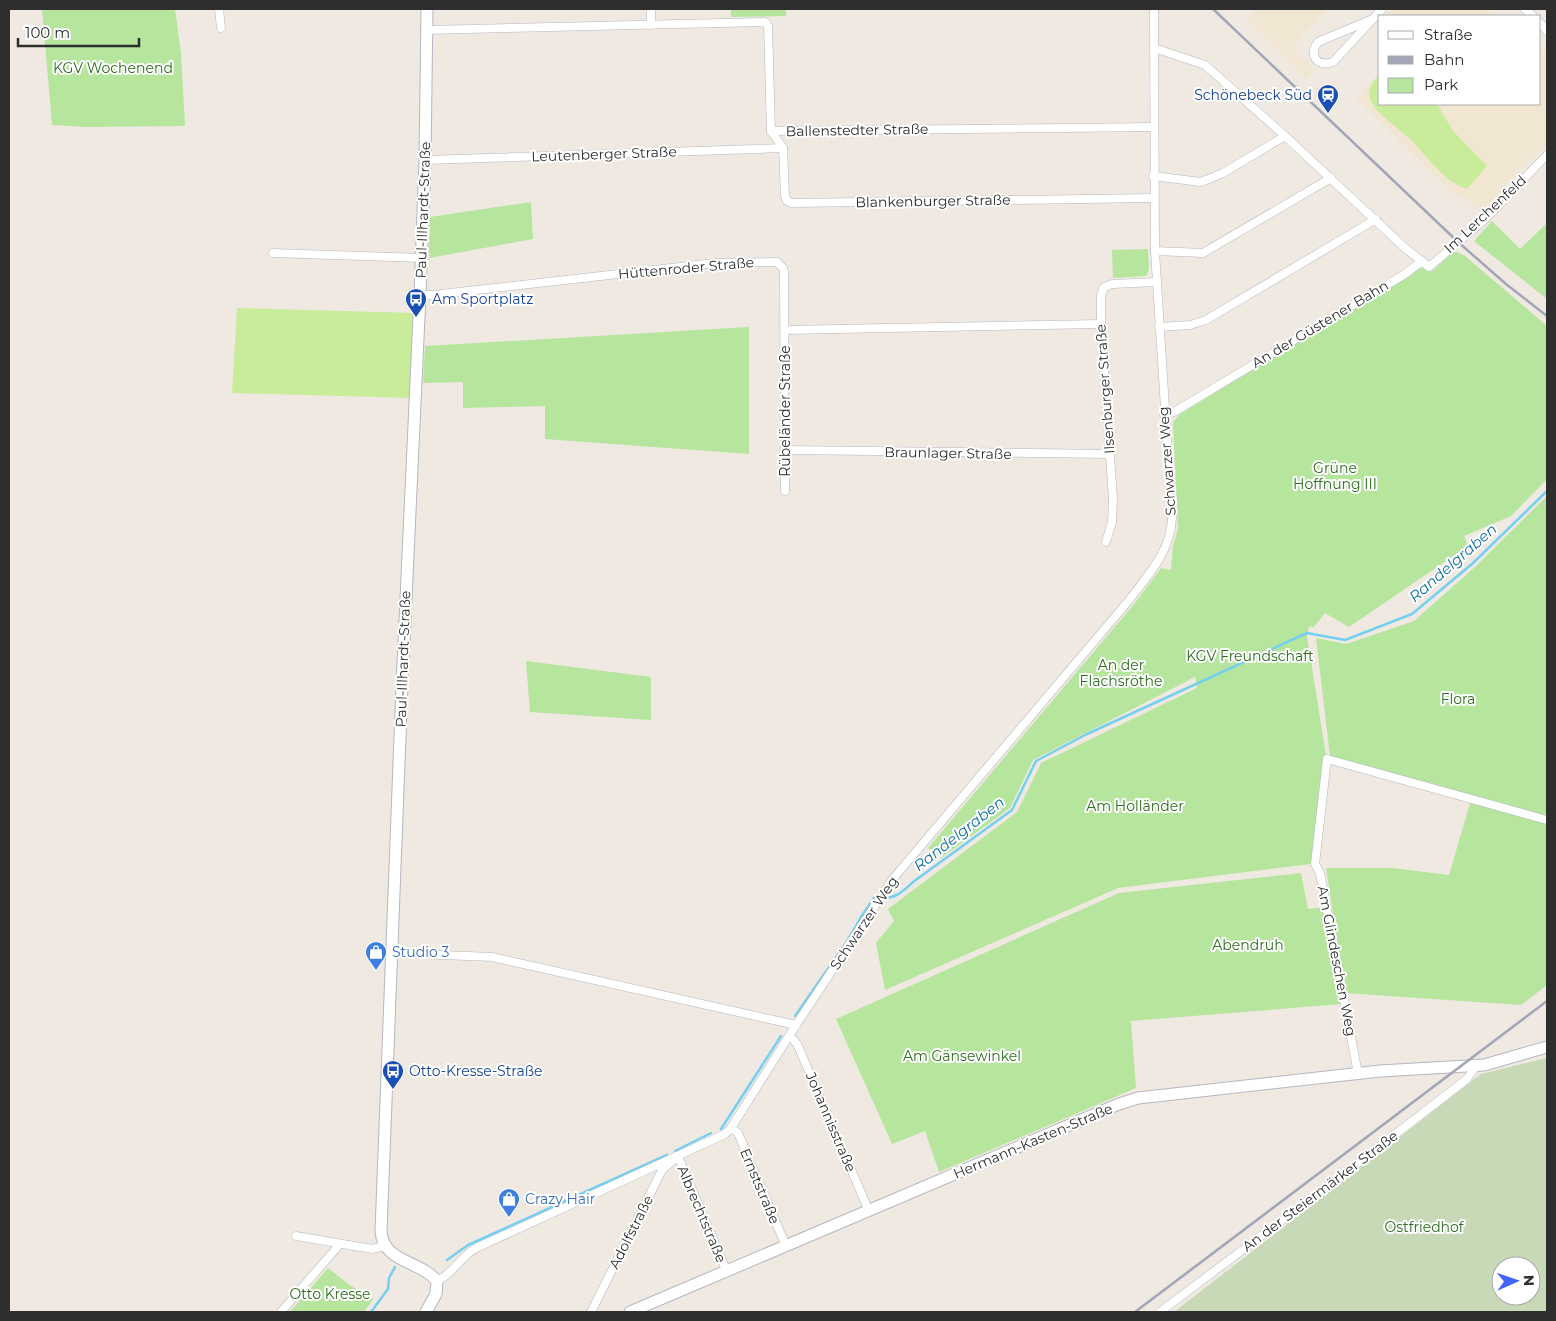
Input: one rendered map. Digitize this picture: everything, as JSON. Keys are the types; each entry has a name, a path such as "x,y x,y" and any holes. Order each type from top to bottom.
{"street":[{"path":"219,9 221,28"},
{"name":"Paul-Illhardt-Straße","path":"385,1246 381,1231 402,675 422,258 427,9"},
{"path":"651,9 651,24"},
{"name":"Schwarzer Weg","path":"796,1025 886,889 1124,606 1162,555 1170,532 1172,518 1154,251 1154,9"},
{"path":"1373,18 1318,42 1315,47 1315,59 1320,63 1332,62 1382,9"},
{"name":"Ballenstedter Straße","path":"426,30 767,22 772,132 1153,127"},
{"path":"1154,48 1205,65 1376,219 1405,248 1422,261"},
{"path":"772,132 783,148"},
{"path":"1153,176 1201,182 1223,173 1285,136"},
{"name":"Leutenberger Straße","path":"425,160 783,148"},
{"name":"Blankenburger Straße","path":"783,148 785,196 787,201 792,203 1153,198"},
{"name":"Im Lerchenfeld","path":"1422,261 1429,266 1472,230 1547,155"},
{"path":"1154,251 1198,253 1208,251 1331,178"},
{"path":"1158,327 1190,325 1206,320 1376,219"},
{"path":"273,253 422,258"},
{"name":"Hüttenroder Straße","path":"420,295 715,263 773,261 780,264 784,272 785,330"},
{"name":"An der Güstener Bahn","path":"1164,415 1182,408 1405,274 1422,261"},
{"name":"Ilsenburger Straße","path":"1106,542 1112,522 1113,500 1100,324 1101,295 1104,288 1112,284 1156,282"},
{"path":"785,330 1100,324"},
{"name":"Rübeländer Straße","path":"785,330 785,491"},
{"name":"Braunlager Straße","path":"786,450 1109,454"},
{"name":"Am Glindeschen Weg","path":"1358,1074 1320,874 1315,864 1327,759 1547,820"},
{"path":"392,953 492,958 796,1025 731,1128 718,1138 476,1248 464,1256 445,1278 437,1281"},
{"name":"Johannisstraße","path":"789,1036 798,1046 869,1211"},
{"name":"Hermann-Kasten-Straße","path":"630,1312 1119,1104 1138,1098 1400,1070 1476,1066 1547,1047"},
{"name":"An der Steiermärker Straße","path":"1160,1312 1467,1079 1476,1066"},
{"name":"Ernststraße","path":"731,1128 738,1133 786,1246"},
{"name":"Albrechtstraße","path":"678,1156 727,1272"},
{"name":"Adolfstraße","path":"591,1312 662,1170 678,1156"},
{"path":"296,1236 372,1249 385,1246 393,1254 437,1281"},
{"path":"281,1312 340,1244"},
{"path":"426,1312 436,1294 437,1281"}],"shaded area":[{"path":"1257,9 1328,9 1300,36 1301,39 1295,45 1293,43 1291,46 1314,70 1306,79 1247,19"},
{"path":"1393,9 1490,9 1497,15 1386,15"},
{"path":"1541,48 1547,54 1547,143 1504,187 1503,192 1482,214 1464,197 1455,196 1356,98 1378,75 1378,105 1541,105"}],"green space":[{"name":"KGV Wochenend","path":"42,9 175,9 181,54 185,126 85,127 52,125"},
{"path":"731,9 786,9 786,16 731,17"},
{"path":"1378,76 1378,105 1438,105 1453,131 1487,166 1467,189 1450,180 1436,168 1410,139 1376,109 1369,95 1373,82"},
{"path":"531,202 533,239 429,258 430,217"},
{"path":"1492,221 1520,249 1547,223 1547,299 1474,241"},
{"path":"1148,249 1149,270 1146,276 1113,278 1112,250"},
{"path":"1455,251 1465,256 1547,326 1547,479 1511,516 1464,536 1468,546 1349,627 1325,613 1313,628 1309,626 1307,636 1326,756 1311,864 1118,888 885,990 876,943 894,921 888,909 1017,812 1041,763 1197,688 1195,677 1033,760 1010,808 941,858 928,848 1135,603 1161,568 1171,570 1173,546 1178,528 1173,422 1180,414 1424,266 1431,272"},
{"path":"237,308 415,313 411,398 232,393"},
{"path":"749,327 749,454 545,439 545,406 463,408 463,382 423,383 425,346"},
{"name":"Flora","path":"1547,496 1547,812 1545,816 1330,756 1316,638 1346,644 1414,621 1475,567"},
{"path":"526,661 651,677 651,720 530,712"},
{"path":"1471,800 1547,823 1547,985 1521,1005 1345,993 1326,868 1392,868 1449,875"},
{"path":"1301,873 1308,909 1325,907 1342,1004 1131,1021 1136,1088 939,1172 925,1131 892,1144 836,1019 1119,893"},
{"name":"Ostfriedhof","path":"1547,1058 1547,1312 1174,1312 1481,1074"},
{"name":"Otto Kresse","path":"328,1268 351,1286 373,1299 364,1312 290,1312"}],"waterway":[{"name":"Randelgraben","path":"883,898 892,897 899,893 1012,810 1036,761 1087,734 1307,633 1345,640 1412,614 1472,564 1547,491"},
{"name":"Randelgraben","path":"795,1016 846,943 874,898 878,898"},
{"name":"Randelgraben","path":"721,1129 781,1036"},
{"name":"Randelgraben","path":"675,1151 711,1133"},
{"name":"Randelgraben","path":"447,1260 468,1245 667,1155"},
{"name":"Randelgraben","path":"371,1312 388,1289 389,1278 395,1267"}],"railway":[{"path":"1213,9 1458,242 1506,284 1547,316"},
{"path":"1135,1312 1547,1001"}],"place":[{"name":"Schönebeck Süd","path":"1328,114"},
{"name":"Am Sportplatz","path":"416,318"},
{"name":"Studio 3","path":"376,971"},
{"name":"Otto-Kresse-Straße","path":"393,1090"},
{"name":"Crazy Hair","path":"509,1218"}],"park label":[{"name":"Grüne Hoffnung III","path":"1335,476"},
{"name":"KGV Freundschaft","path":"1250,656"},
{"name":"An der Flachsröthe","path":"1121,674"},
{"name":"Am Holländer","path":"1135,806"},
{"name":"Abendruh","path":"1248,945"},
{"name":"Am Gänsewinkel","path":"962,1056"}]}
